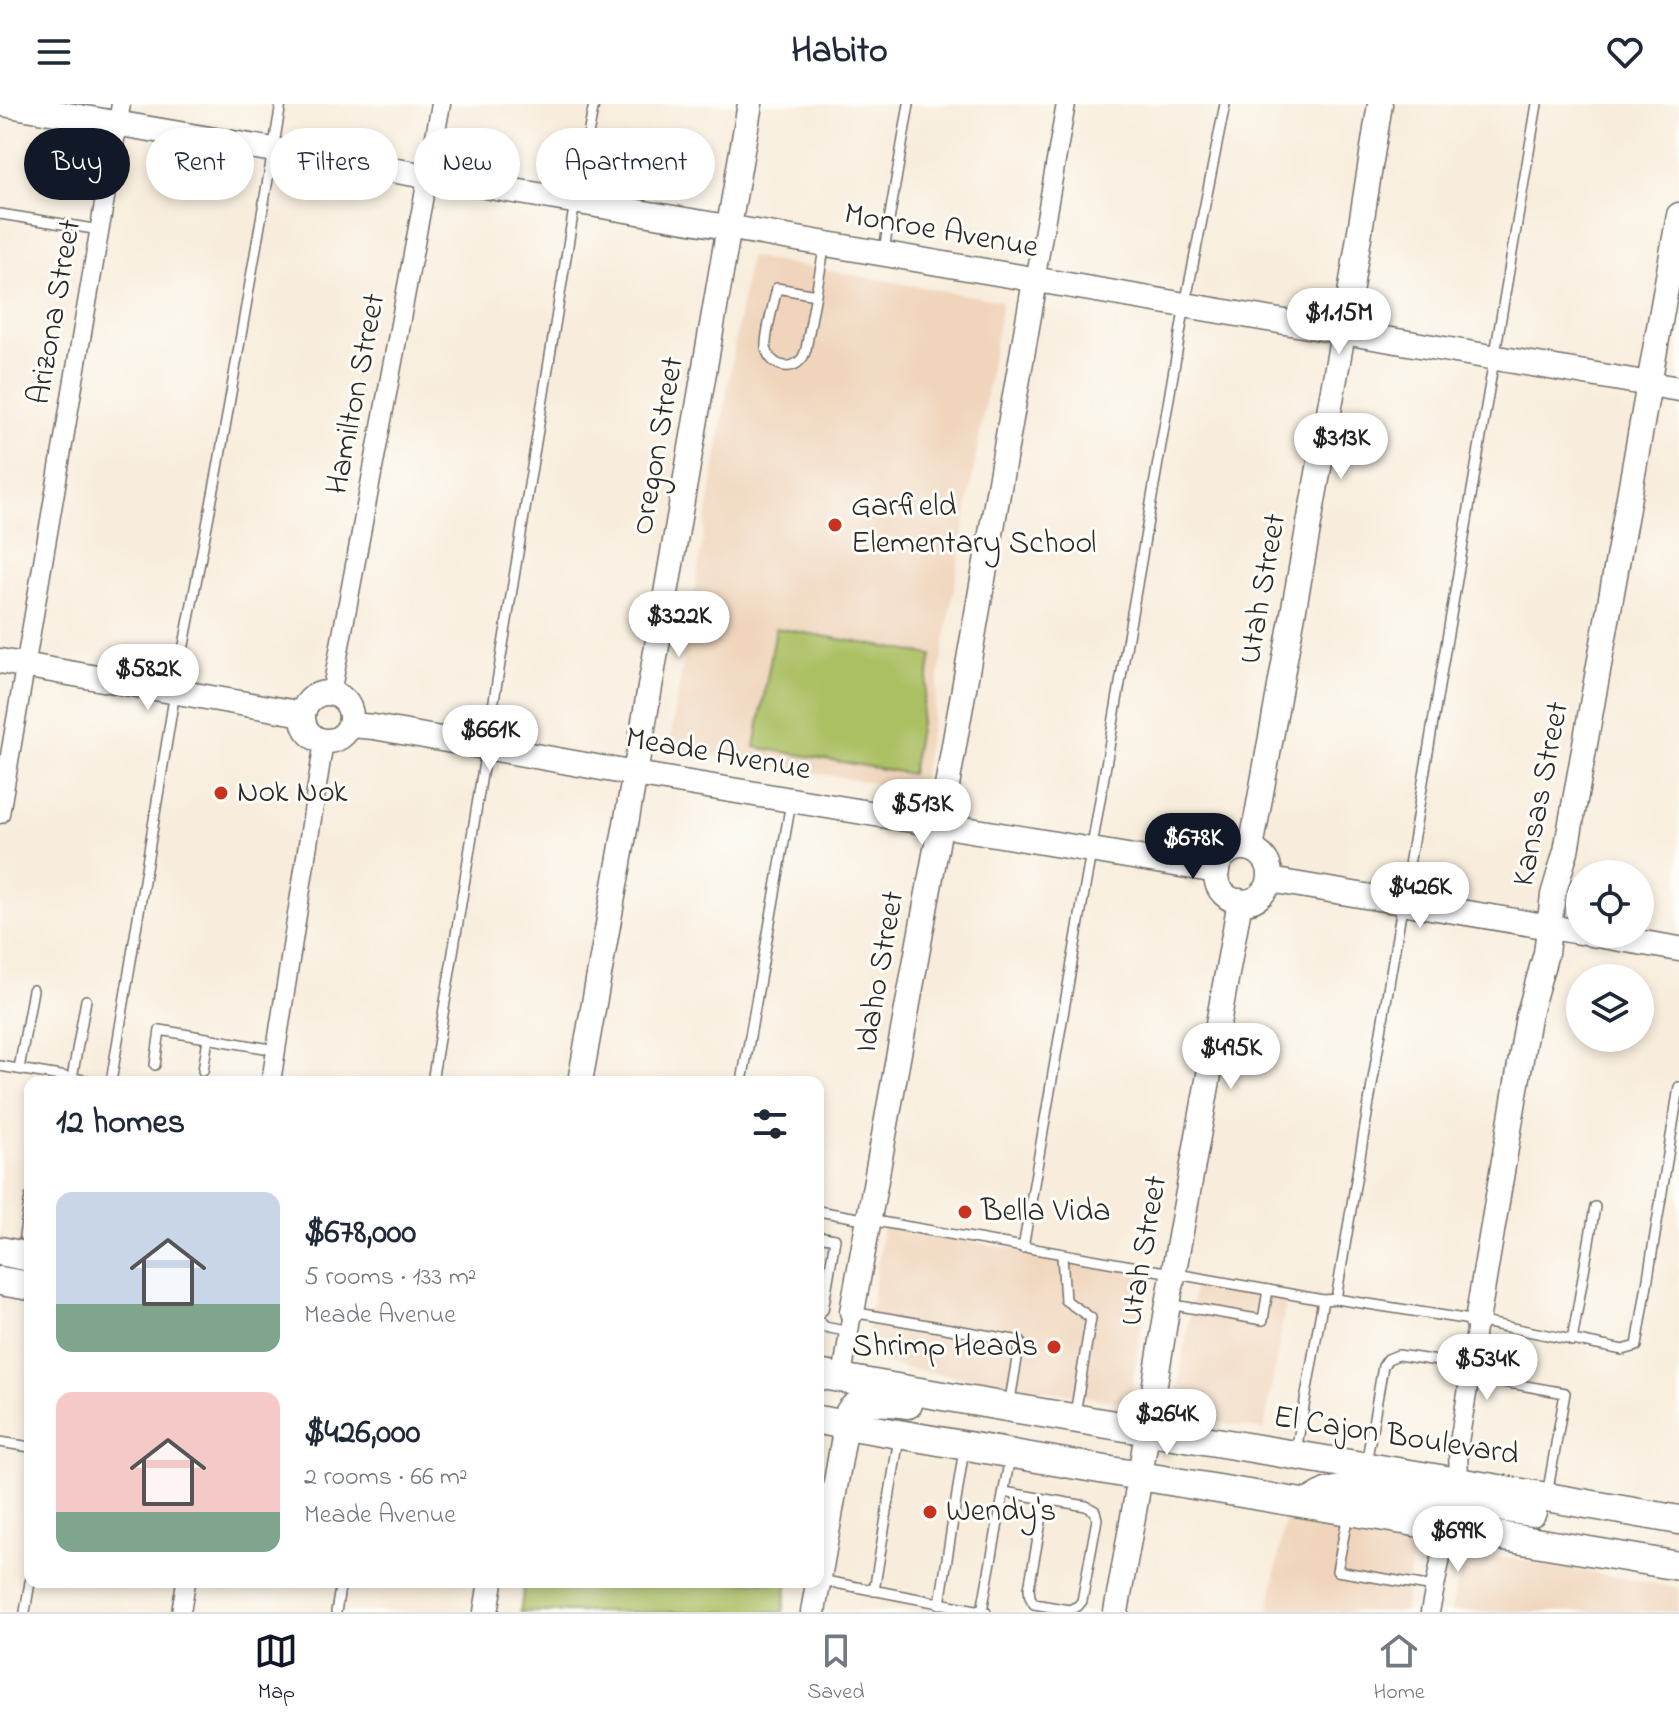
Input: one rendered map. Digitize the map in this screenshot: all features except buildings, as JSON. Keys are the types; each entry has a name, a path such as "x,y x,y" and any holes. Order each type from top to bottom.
{"main road":[{"path":"0,1281 24,1285"},
{"name":"El Cajon Boulevard","path":"830,1376 1679,1520"},
{"path":"824,1394 832,1390 830,1376"},
{"path":"832,1422 852,1409 871,1402 890,1401 941,1411 963,1410 978,1401"},
{"path":"832,1422 1679,1566"},
{"path":"1308,1504 1326,1493 1346,1489 1427,1502 1439,1499 1459,1481"},
{"path":"1447,1527 1460,1513 1472,1507 1497,1507 1559,1516 1580,1514 1598,1506"}],"street":[{"name":"Monroe Avenue","path":"3,104 120,114 270,150"},
{"name":"Hamilton Street","path":"437,128 441,104"},
{"name":"Oregon Street","path":"581,1076 750,104"},
{"name":"Idaho Street","path":"830,1376 850,1322 1066,104"},
{"name":"Utah Street","path":"1251,849 1343,332 1380,104"},
{"name":"Arizona Street","path":"0,814 120,114"},
{"name":"Monroe Avenue","path":"520,193 1679,389"},
{"name":"Hamilton Street","path":"331,694 425,200"},
{"name":"Kansas Street","path":"1459,1481 1458,1448 1528,1017 1546,953 1553,895 1566,851 1679,215"},
{"path":"0,661 303,714"},
{"path":"331,694 348,705 350,725 337,739 324,741 308,732 303,714 313,698 331,694"},
{"name":"Meade Avenue","path":"350,725 1217,871"},
{"path":"272,1076 324,741"},
{"path":"1236,849 1251,849 1264,858 1270,880 1259,897 1246,902 1227,896 1222,891 1217,871 1229,853 1236,849"},
{"path":"1270,880 1566,930"},
{"name":"Utah Street","path":"1116,1612 1240,901"},
{"path":"1654,945 1679,949"},
{"path":"824,1527 832,1422"},
{"path":"1430,1612 1447,1527"},
{"path":"181,1612 185,1588"},
{"path":"486,1612 490,1588"},
{"path":"813,1612 818,1588"}],"lane":[{"path":"277,128 281,104"},
{"path":"433,1076 575,202 594,104"},
{"path":"883,254 909,104"},
{"path":"1023,1248 1185,305 1225,104"},
{"path":"1336,1299 1537,104"},
{"path":"112,1076 175,692 270,168"},
{"path":"0,214 100,230"},
{"path":"816,295 777,288 766,347 773,361 791,366 805,357 816,295 825,244"},
{"path":"743,1076 791,800"},
{"path":"19,1069 33,990"},
{"path":"72,1076 86,1000"},
{"path":"155,1065 160,1030 276,1050"},
{"path":"203,1071 208,1038"},
{"path":"0,1066 42,1076"},
{"path":"824,1212 1323,1300 1336,1299 1477,1321 1623,1350 1637,1346 1679,1087"},
{"path":"1572,1341 1595,1207"},
{"path":"17,1243 24,1218"},
{"path":"824,1237 835,1239 824,1304"},
{"path":"1062,1255 1065,1300 1091,1318 1074,1418"},
{"path":"1168,1304 1263,1320 1268,1290"},
{"path":"1295,1454 1323,1300"},
{"path":"824,1326 850,1322 1020,1341 1009,1406"},
{"path":"1366,1466 1383,1366 1388,1359 1398,1355 1565,1393 1546,1496"},
{"path":"874,1591 899,1434"},
{"path":"0,1442 24,1446"},
{"path":"940,1604 965,1446"},
{"path":"824,1581 984,1612 1010,1454"},
{"path":"1004,1492 1086,1506 1097,1515 1082,1601 1069,1610 1034,1604 1030,1597 1043,1511 1038,1498"},
{"path":"1349,1511 1337,1571 1434,1587"},
{"path":"25,1612 29,1588"},
{"path":"336,1612 340,1588"}],"shaded area":[{"name":"Garfield Elementary School","path":"749,257 1002,301 920,791 669,748"},
{"path":"883,1226 1150,1273 1128,1400 1121,1402 906,1369 883,1362 873,1354 866,1342"},
{"path":"1195,1282 1287,1297 1264,1430 1191,1417 1176,1401"},
{"path":"1285,1518 1397,1540 1410,1548 1411,1564 1404,1612 1269,1612"},
{"path":"1466,1551 1679,1588 1679,1612 1451,1612 1462,1555"}],"green space":[{"path":"776,628 932,655 911,774 755,747"},
{"path":"524,1588 787,1588 783,1612 520,1612"}],"place":[{"name":"Garfield Elementary School","path":"835,525"},
{"name":"Nok Nok","path":"221,793"},
{"name":"Bella Vida","path":"965,1212"},
{"name":"Shrimp Heads","path":"1054,1347"},
{"name":"Wendy's","path":"930,1512"}]}
